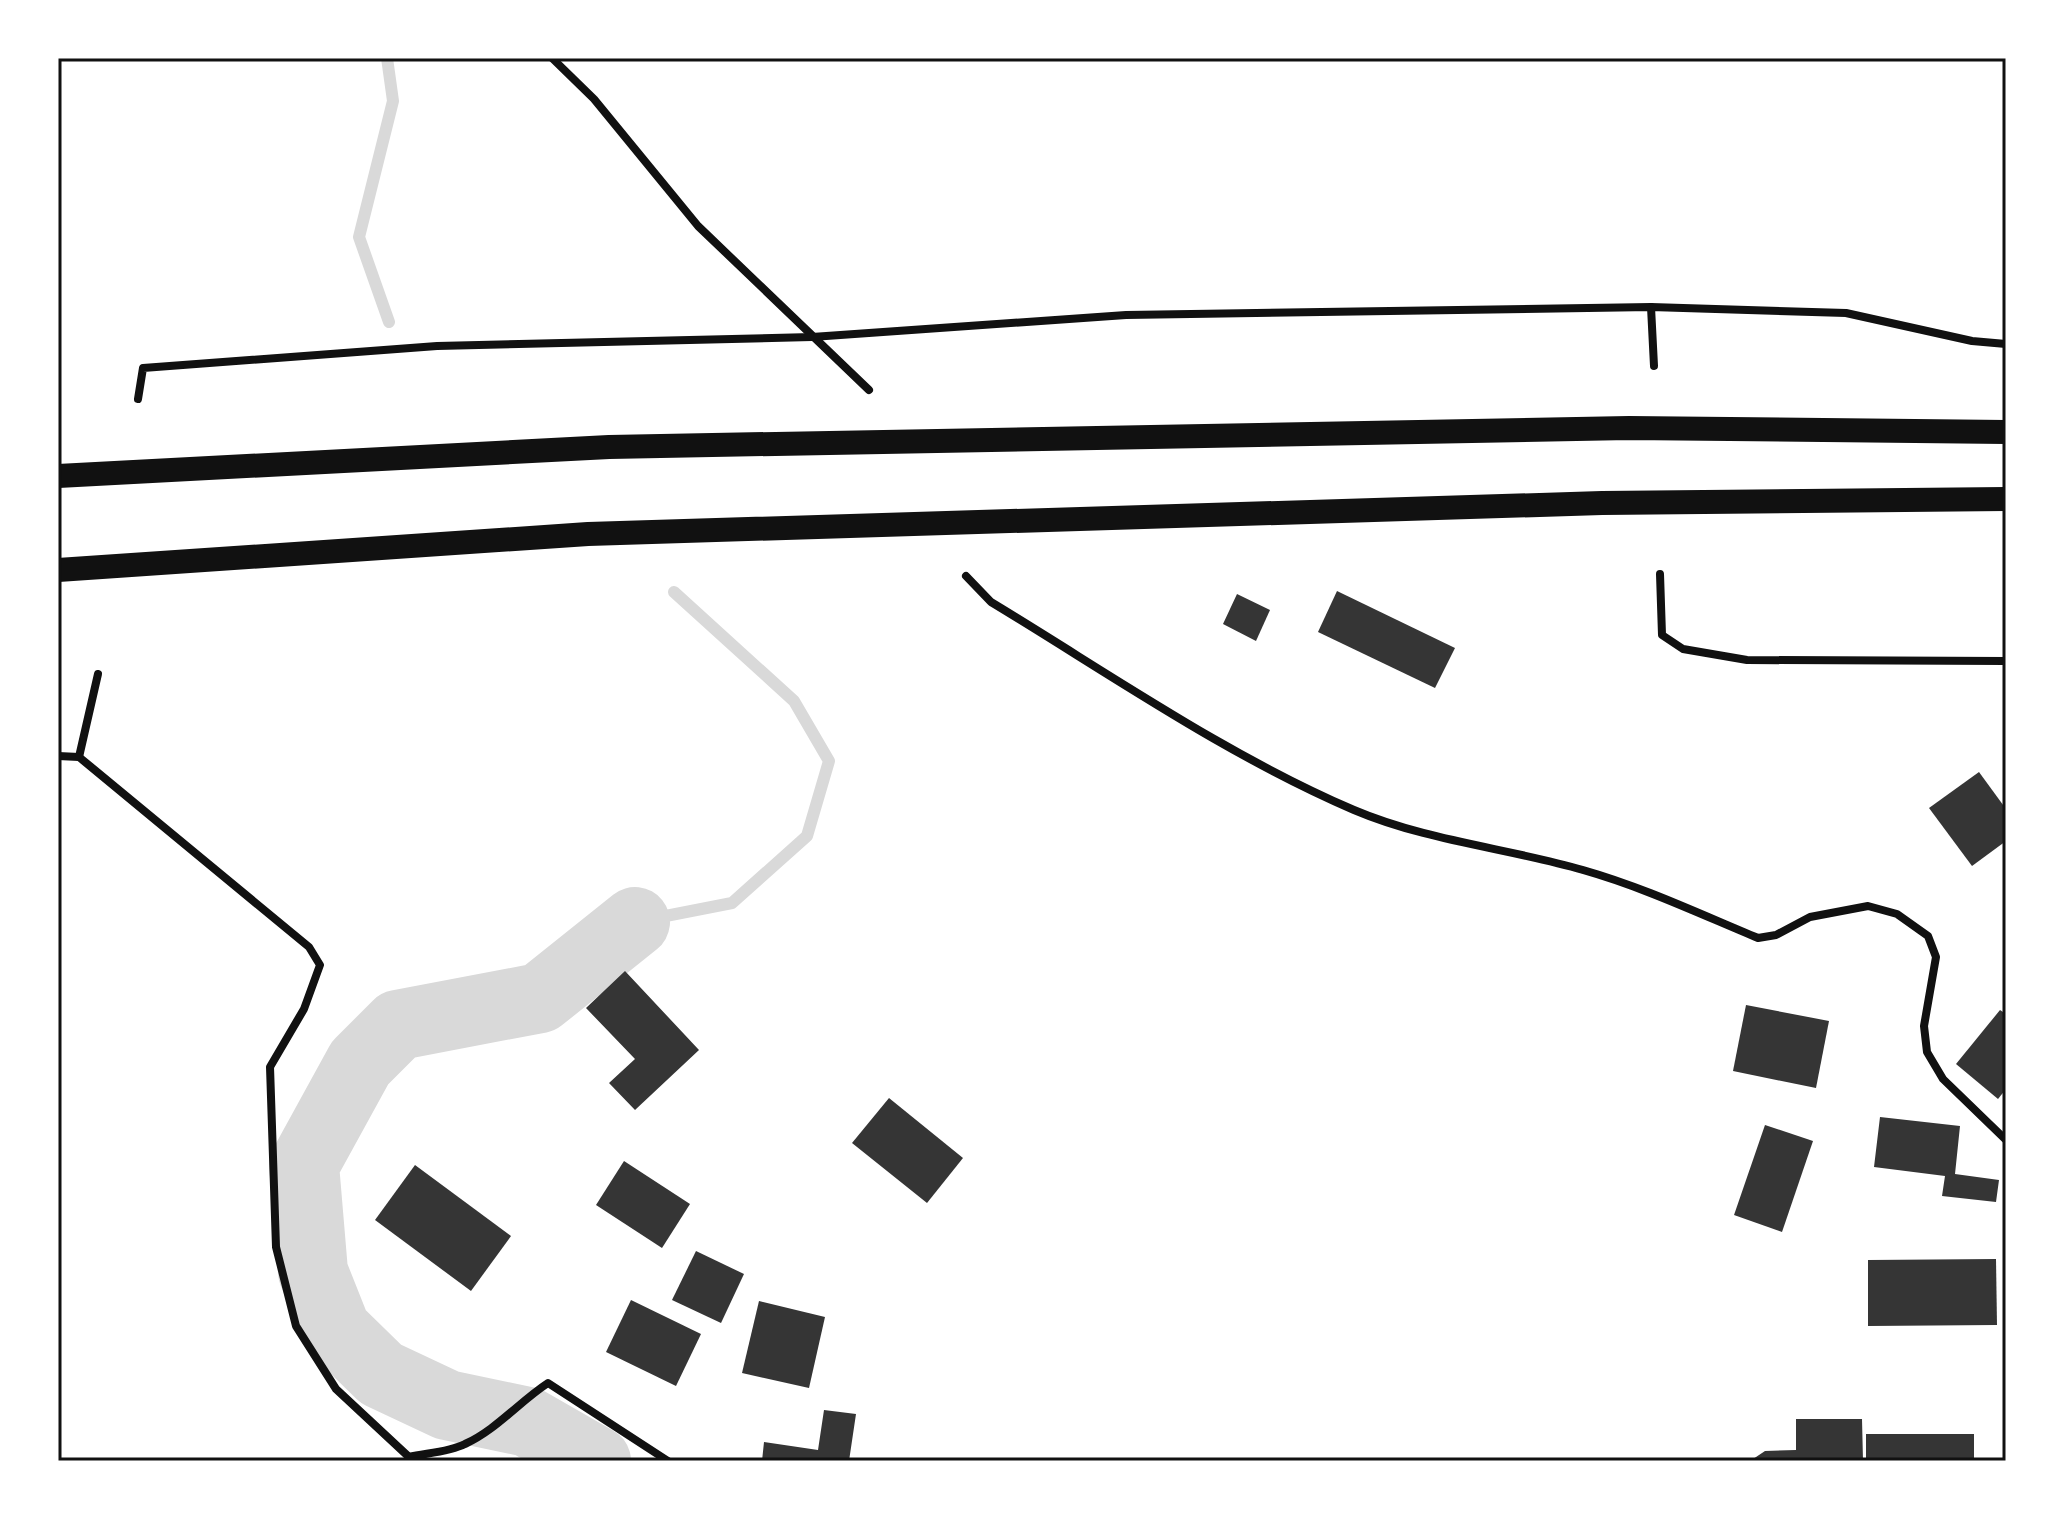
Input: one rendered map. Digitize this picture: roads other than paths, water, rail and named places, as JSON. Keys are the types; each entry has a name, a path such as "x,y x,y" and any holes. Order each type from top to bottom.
{"highway":[{"path":"58,476 625,447 1629,428 2006,432"},
{"path":"58,570 604,534 1602,503 2006,499"}],"street":[{"path":"552,58 594,99 698,226 869,390"},
{"path":"1651,307 1654,366"},
{"path":"138,399 143,368 437,346 812,337 1126,315 1651,307 1846,313 1972,341 2006,344"},
{"path":"1660,574 1662,635 1683,649 1747,660 2006,661"},
{"path":"966,576 991,602 1265,768 1357,811 1432,837 1582,870 1642,890 1758,938 1776,935 1810,917 1841,910 1868,906 1897,914 1928,936 1936,957 1924,1026 1927,1052 1943,1079 2006,1140"},
{"path":"79,757 98,674"},
{"path":"58,756 79,757 309,947 320,965 304,1009 270,1067 276,1247 296,1326 336,1389 408,1459 462,1446 488,1432 529,1395 548,1383 668,1461"}],"waterway":[{"path":"387,58 393,101 359,237 389,322"},
{"path":"635,922 732,903 807,836 829,761 794,701 674,592"},
{"path":"596,1461 528,1422 447,1405 381,1374 336,1330 313,1272 304,1165 360,1063 398,1025 540,998 635,922"}]}
